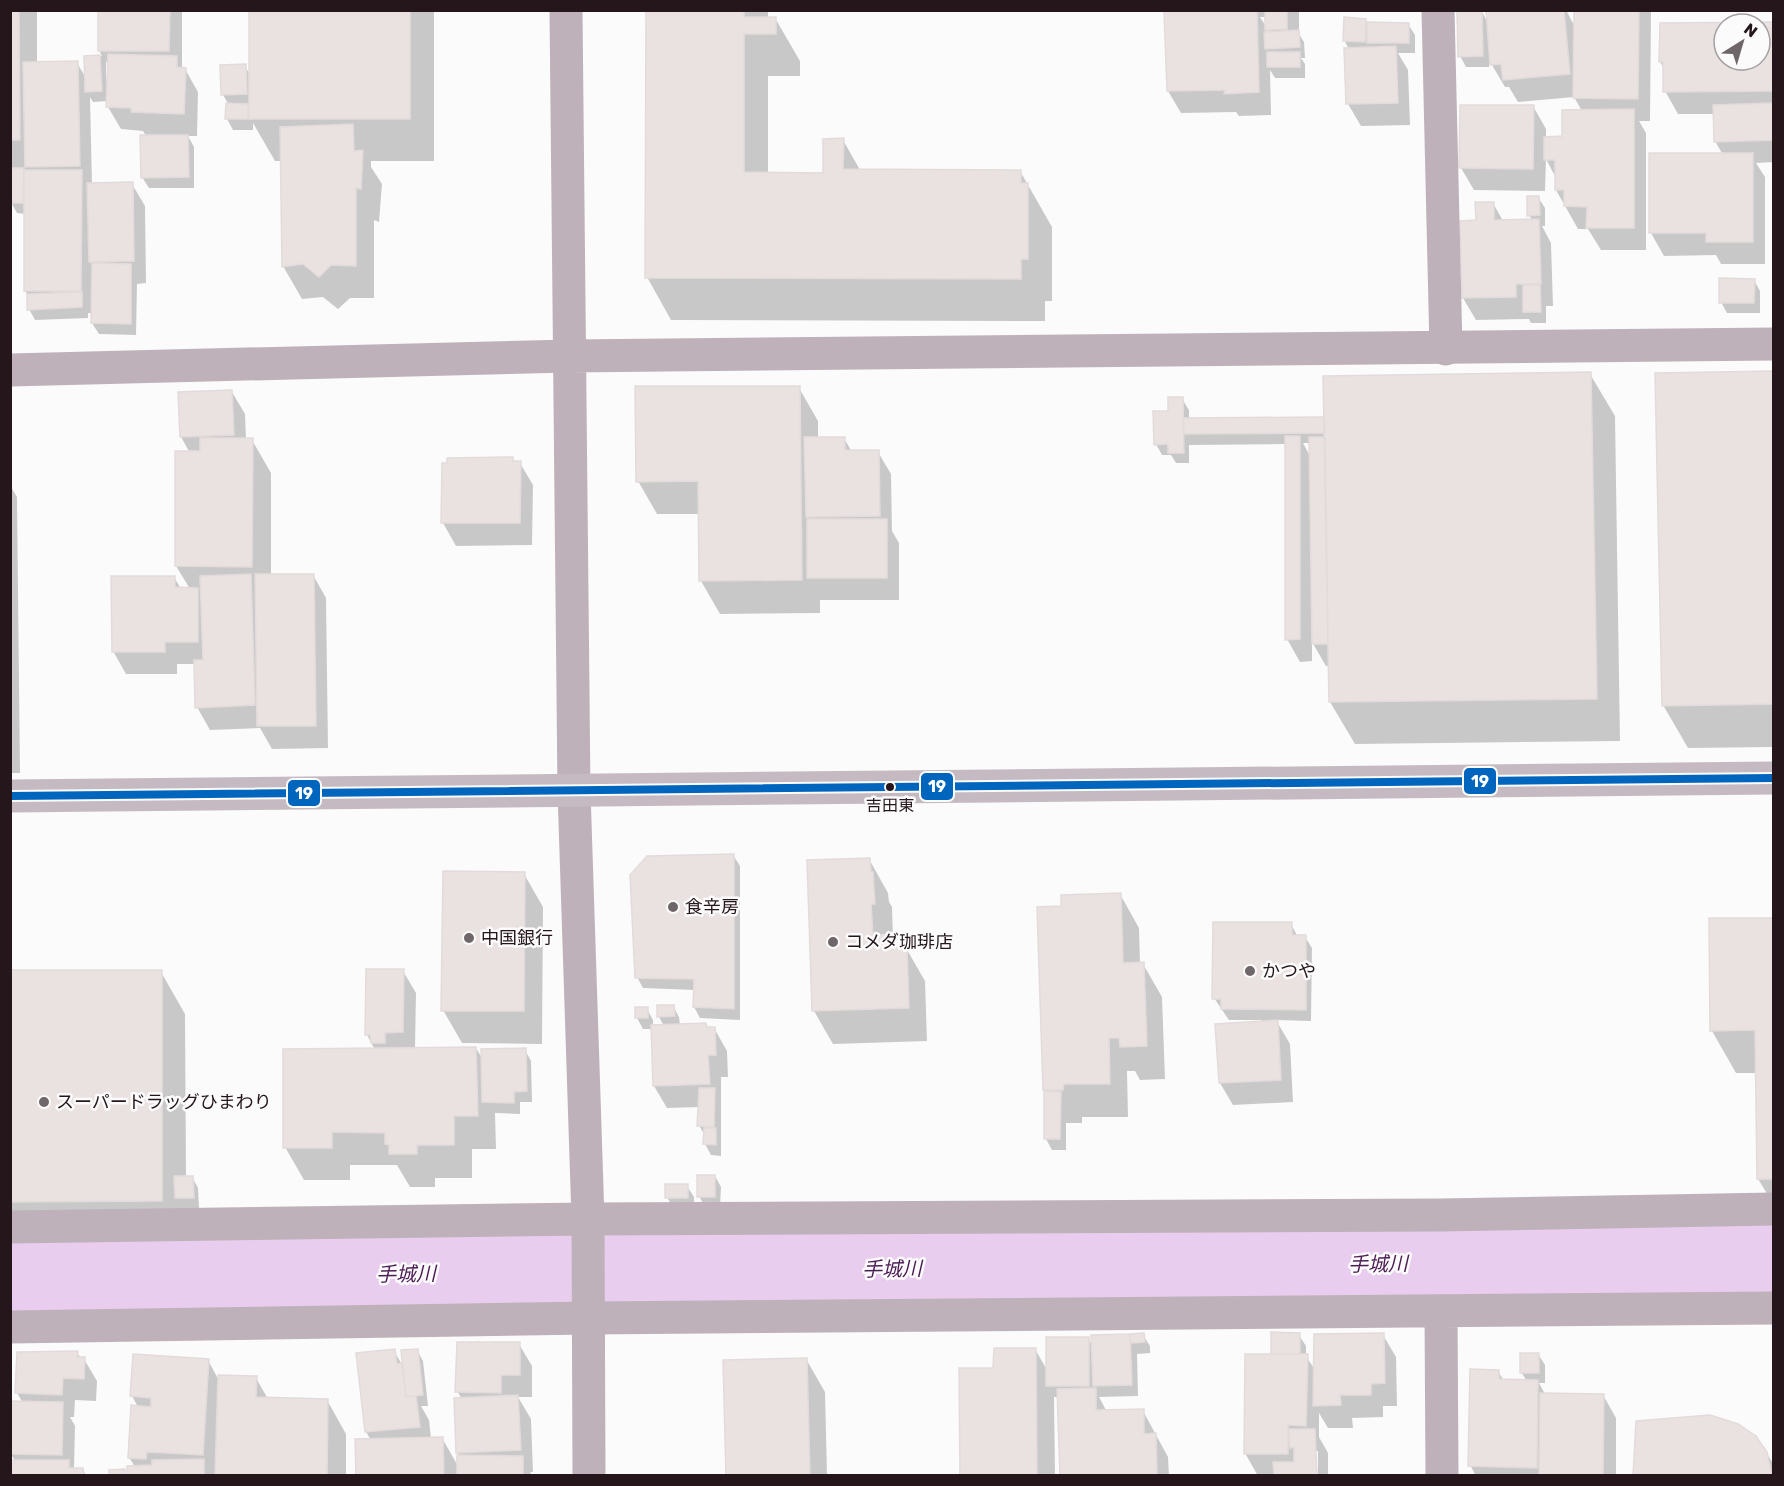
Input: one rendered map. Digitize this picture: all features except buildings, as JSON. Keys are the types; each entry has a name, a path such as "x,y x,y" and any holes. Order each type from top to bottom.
{"main road":[{"path":"10,796 1773,778"}],"street":[{"path":"567,10 574,791 588,1229 590,1476"},
{"path":"1438,10 1446,349"},
{"path":"10,369 570,356 1773,344"},
{"path":"10,1227 588,1229 1773,1209"},
{"path":"10,1328 589,1308 1441,1312 1773,1308"},
{"path":"1441,1312 1442,1476"}],"waterway":[{"name":"手城川","path":"10,1278 514,1272 689,1273 1774,1259"}],"transit line":[{"name":"19","path":"10,796 1774,778"}],"place":[{"name":"吉田東","path":"890,787"},
{"name":"食辛房","path":"673,907"},
{"name":"中国銀行","path":"469,938"},
{"name":"コメダ珈琲店","path":"833,942"},
{"name":"かつや","path":"1250,971"},
{"name":"スーパードラッグひまわり","path":"44,1102"}]}
